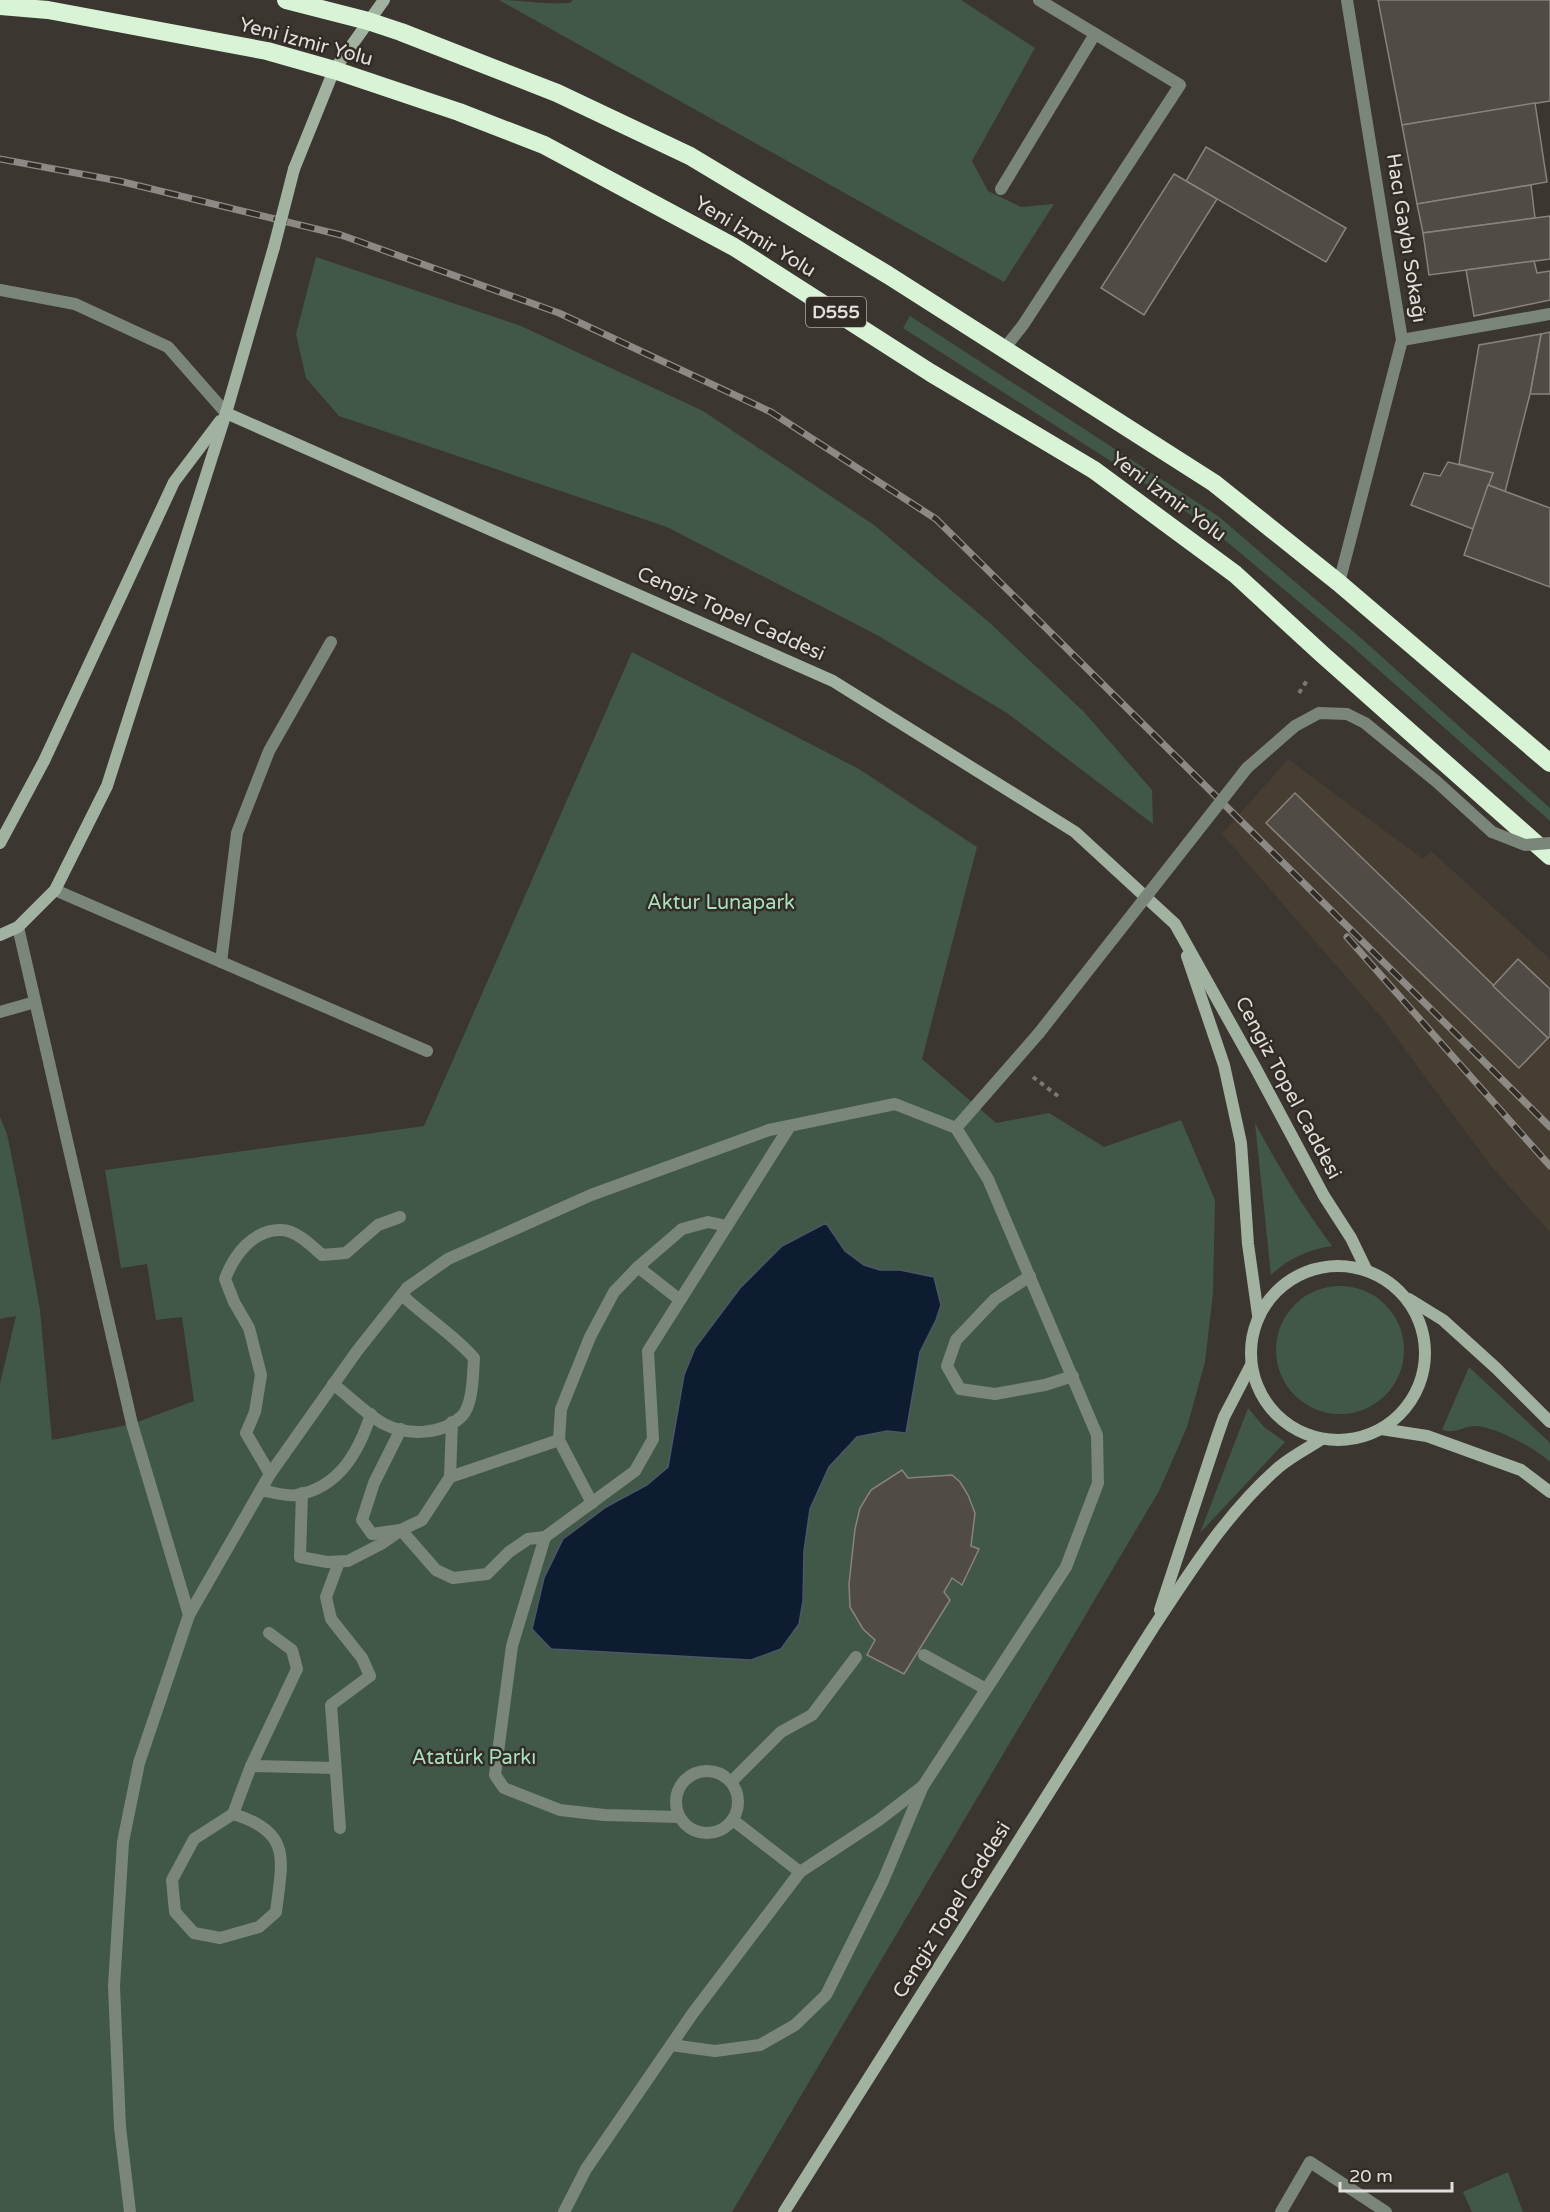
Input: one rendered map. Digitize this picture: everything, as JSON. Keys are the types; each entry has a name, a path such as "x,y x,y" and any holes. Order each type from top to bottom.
{"highway":[{"name":"Yeni İzmir Yolu","path":"286,0 401,32 557,93 690,156 888,275 1214,483 1339,583 1550,763"},
{"name":"Yeni İzmir Yolu","path":"0,6 48,10 267,51 334,70 459,112 544,145 734,247 931,373 1094,471 1235,574 1550,856"}],"main road":[{"path":"0,935 18,927 55,890 107,786 226,413 274,248 294,169 334,70 384,0"},
{"path":"0,843 44,760 174,482 226,413"},
{"name":"Cengiz Topel Caddesi","path":"226,413 833,681 1075,832 1176,924 1256,1066 1324,1196 1351,1238 1366,1269"},
{"name":"Cengiz Topel Caddesi","path":"1176,924 1224,1065 1241,1143 1248,1244 1258,1315"},
{"name":"Cengiz Topel Caddesi","path":"1341,1264 1366,1269 1381,1276 1406,1297 1419,1319 1425,1344 1424,1369 1416,1393 1401,1414 1381,1429 1362,1437 1342,1440 1322,1439 1301,1432 1282,1420 1268,1405 1257,1386 1251,1365 1251,1339 1258,1315 1273,1294 1292,1278 1316,1268 1341,1264"},
{"path":"1406,1297 1443,1320 1497,1368 1550,1422"},
{"name":"Cengiz Topel Caddesi","path":"1153,1628 1224,1417 1251,1365"},
{"path":"1381,1429 1427,1437 1521,1470 1550,1492"},
{"name":"Cengiz Topel Caddesi","path":"784,2212 1153,1628 1213,1539 1246,1499 1280,1466 1322,1439"}],"street":[{"path":"1004,349 1023,325 1180,85 1039,0"},
{"name":"Hacı Gaybı Sokağı","path":"1339,583 1402,340 1347,0"},
{"path":"1001,189 1095,34"},
{"path":"0,290 75,304 168,347 226,413"},
{"path":"1402,340 1550,314"},
{"path":"221,962 237,833 269,751 331,642"},
{"path":"956,1128 1039,1033 1247,768 1295,726 1318,713 1347,714 1365,723 1437,782 1492,832 1525,846 1550,843"},
{"path":"55,890 427,1051"},
{"path":"18,927 132,1424 189,1615"},
{"path":"0,1012 35,1002"},
{"path":"130,2212 120,2127 114,1986 123,1842 139,1763 189,1615 270,1474 333,1384 407,1288 448,1259 591,1195 769,1130 895,1104 956,1128 988,1179 1097,1435 1098,1483 1066,1567 923,1786 883,1881 826,1995 795,2025 759,2045 715,2051 671,2045"},
{"path":"401,1530 436,1570 453,1578 487,1574 509,1552 528,1539 544,1537 635,1471 653,1439 648,1351 790,1126"},
{"path":"270,1474 246,1433 255,1412 261,1375 249,1328 225,1280 231,1264 246,1245 263,1233 284,1230 306,1241 322,1255 346,1253 378,1225 400,1217"},
{"path":"592,1503 559,1440 561,1409 590,1337 614,1292 638,1267 682,1229 708,1222 727,1226"},
{"path":"638,1267 680,1300"},
{"path":"1030,1276 995,1299 956,1340 947,1366 960,1389 995,1394 1046,1385 1073,1376"},
{"path":"333,1384 385,1424 416,1433 441,1428 463,1415 472,1390 474,1358 460,1342 422,1314 402,1295"},
{"path":"261,1490 296,1495 323,1486 345,1466 362,1443 371,1414"},
{"path":"302,1493 300,1557 339,1562 348,1561 365,1553 401,1530 422,1520 450,1477 452,1422"},
{"path":"401,1429 374,1483 362,1520 372,1534 401,1530"},
{"path":"450,1477 559,1440"},
{"path":"544,1537 512,1646 495,1775 504,1788 560,1810 604,1815 679,1817"},
{"path":"339,1562 326,1596 331,1619 362,1658 370,1676 331,1705 340,1828"},
{"path":"233,1814 252,1820 274,1836 282,1860 276,1912 260,1927 220,1938 194,1933 175,1912 172,1880 194,1839 233,1814 251,1766 297,1669 292,1650 269,1633"},
{"path":"924,1655 986,1689"},
{"path":"731,1782 781,1732 812,1715 856,1657"},
{"path":"251,1766 335,1768"},
{"path":"714,1771 731,1782 736,1791 737,1811 733,1820 725,1828 715,1833 705,1833 686,1826 675,1808 675,1797 686,1778 694,1773 714,1771"},
{"path":"564,2212 586,2169 693,2013 800,1872 879,1820 923,1786"},
{"path":"733,1820 800,1872"},
{"path":"1281,2212 1310,2162 1386,2212"}],"shaded area":[{"path":"1288,759 1423,859 1431,851 1550,959 1550,1232 1491,1166 1382,1018 1222,834"}],"green space":[{"path":"499,0 570,3 573,0 961,0 1035,48 972,161 988,191 1021,207 1054,204 1004,282"},
{"path":"316,257 521,326 703,411 874,525 991,624 1084,712 1152,790 1153,824 1007,713 877,635 667,527 339,416 306,378 296,334"},
{"path":"910,316 1218,516 1362,639 1550,808 1550,821 1355,649 1214,531 1131,474 903,328"},
{"name":"Atatürk Parkı","path":"632,652 859,769 977,847 922,1059 996,1123 1049,1113 1104,1147 1181,1120 1215,1200 1213,1293 1205,1362 1187,1427 1159,1491 732,2212 0,2212 0,1384 16,1316 0,1319 0,1117 7,1134 40,1310 52,1440 132,1424 194,1401 182,1317 156,1320 147,1264 121,1268 105,1170 424,1126"},
{"path":"1255,1123 1291,1186 1332,1246 1299,1256 1284,1264 1271,1275"},
{"path":"1340,1286 1365,1291 1386,1304 1399,1325 1404,1350 1399,1375 1386,1396 1365,1409 1340,1414 1315,1409 1294,1396 1281,1375 1276,1350 1281,1325 1294,1304 1315,1291"},
{"path":"1469,1367 1550,1443 1550,1462 1525,1445 1492,1429 1474,1426 1455,1431 1442,1430"},
{"path":"1248,1408 1264,1427 1285,1442 1200,1533"},
{"path":"1508,2172 1523,2212 1472,2212 1463,2192"}],"water":[{"path":"826,1223 845,1251 864,1265 880,1270 900,1270 934,1277 941,1305 920,1352 906,1433 887,1431 857,1437 829,1467 810,1509 804,1551 803,1601 799,1624 781,1649 751,1660 551,1649 532,1629 544,1578 563,1539 606,1507 647,1485 668,1467 684,1375 695,1348 740,1288 782,1246"}],"building":[{"path":"1378,0 1550,0 1550,101 1402,125"},
{"path":"1535,103 1547,182 1417,204 1402,125"},
{"path":"1206,147 1346,228 1326,262 1186,181"},
{"path":"1174,174 1217,199 1144,315 1101,288"},
{"path":"1531,185 1535,218 1423,233 1417,204"},
{"path":"1550,216 1550,259 1429,275 1423,233"},
{"path":"1534,261 1537,273 1550,271 1550,300 1474,316 1466,270"},
{"path":"1550,332 1550,394 1530,394 1541,334"},
{"path":"1541,334 1530,394 1505,492 1488,485 1493,473 1459,464 1479,345"},
{"path":"1448,462 1493,473 1473,529 1411,505 1424,473 1440,476"},
{"path":"1488,485 1550,508 1550,587 1464,555"},
{"path":"1295,793 1548,1038 1519,1068 1266,823"},
{"path":"1518,959 1550,989 1550,1036 1548,1038 1493,986"},
{"path":"902,1470 908,1478 952,1475 960,1482 975,1513 971,1546 979,1549 962,1585 952,1578 944,1592 950,1600 904,1674 867,1655 875,1640 863,1629 850,1607 849,1584 855,1529 860,1508 871,1490"}],"railway":[{"path":"0,159 119,181 341,235 559,313 771,412 936,519 1550,1127"},
{"path":"1347,937 1550,1166"}],"park label":[{"name":"Aktur Lunapark","path":"721,903"}]}
